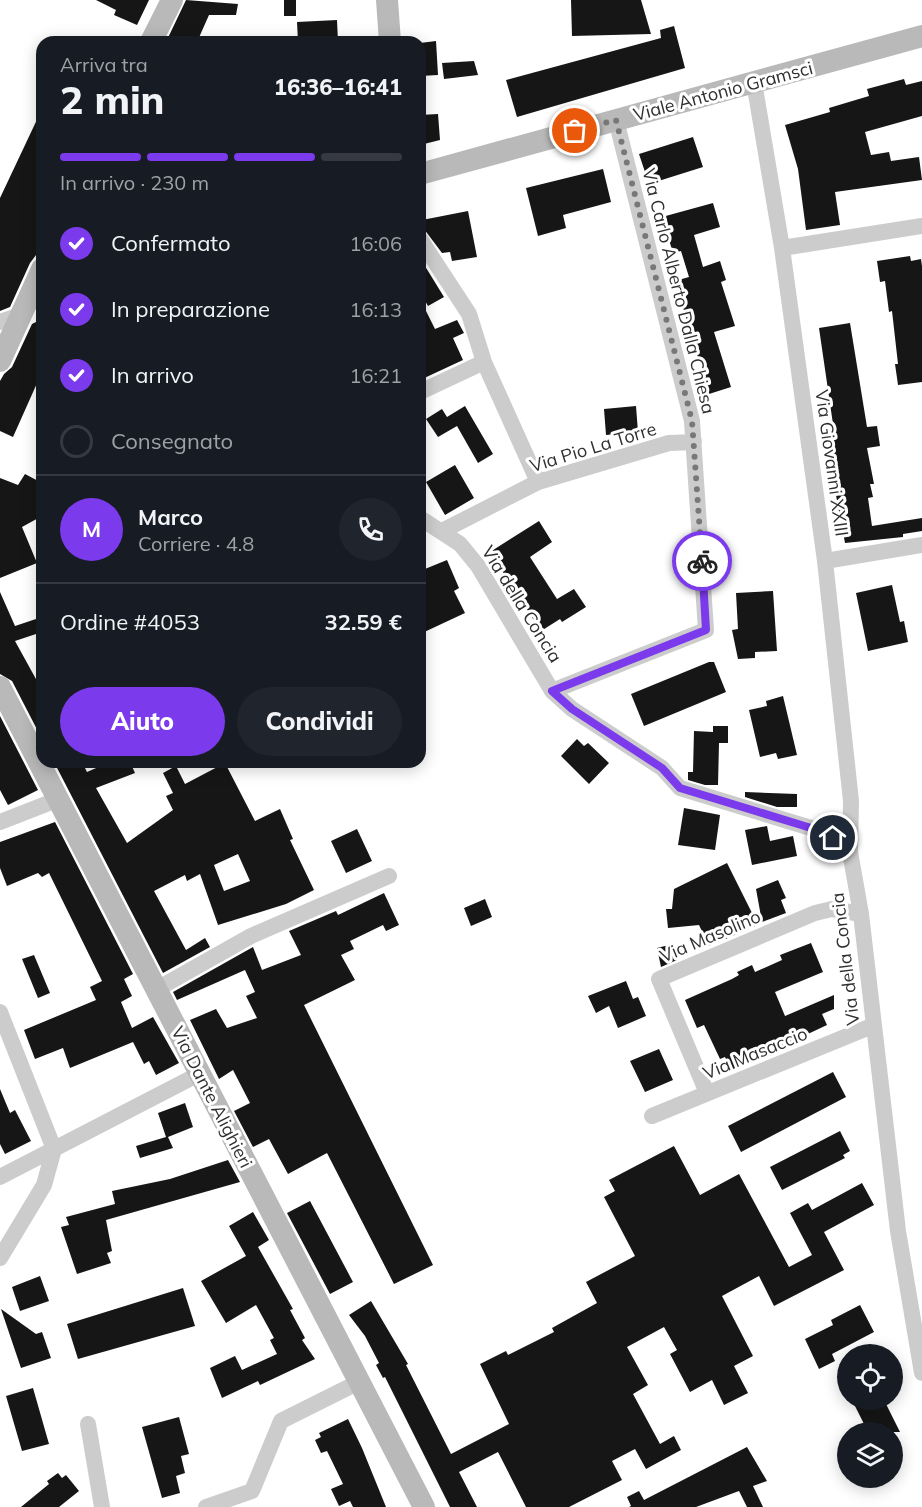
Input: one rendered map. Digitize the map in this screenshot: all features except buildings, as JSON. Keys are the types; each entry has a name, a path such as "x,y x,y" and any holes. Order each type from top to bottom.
{"street":[{"path":"154,36 172,0"},
{"path":"387,0 390,36"},
{"name":"Viale Antonio Gramsci","path":"426,172 922,36"},
{"name":"Via Giovanni XXIII","path":"754,82 782,248 825,561 851,801 850,852"},
{"name":"Via Carlo Alberto Dalla Chiesa","path":"552,691 706,630 692,421 616,120"},
{"path":"782,248 922,226"},
{"path":"426,248 468,314 484,362 538,482"},
{"path":"0,361 32,311 36,295"},
{"path":"0,322 32,311"},
{"path":"426,389 484,362"},
{"name":"Via Pio La Torre","path":"442,531 538,482 669,443 694,442"},
{"name":"Via della Concia","path":"426,522 460,544 478,566 552,691 572,709 662,768 680,788 811,828 833,838 850,852 861,914 872,1026 898,1231 922,1373"},
{"path":"825,561 922,545"},
{"name":"Via Dante Alighieri","path":"0,687 36,757"},
{"name":"Via Dante Alighieri","path":"42,768 424,1507"},
{"path":"0,822 58,799"},
{"path":"157,989 251,936 389,876"},
{"name":"Via Masolino","path":"707,1093 659,980 815,913 832,909 861,914"},
{"path":"0,1012 54,1149 44,1185 0,1258"},
{"name":"Via Masaccio","path":"652,1116 872,1026"},
{"path":"0,1177 201,1073"},
{"path":"206,1507 252,1491 281,1421 359,1382"},
{"path":"87,1424 102,1507"}],"way so far":[{"path":"575,131 616,120 692,421 702,561"}],"route":[{"path":"702,561 706,630 552,691 572,709 662,768 680,788 811,828 833,838"}]}
